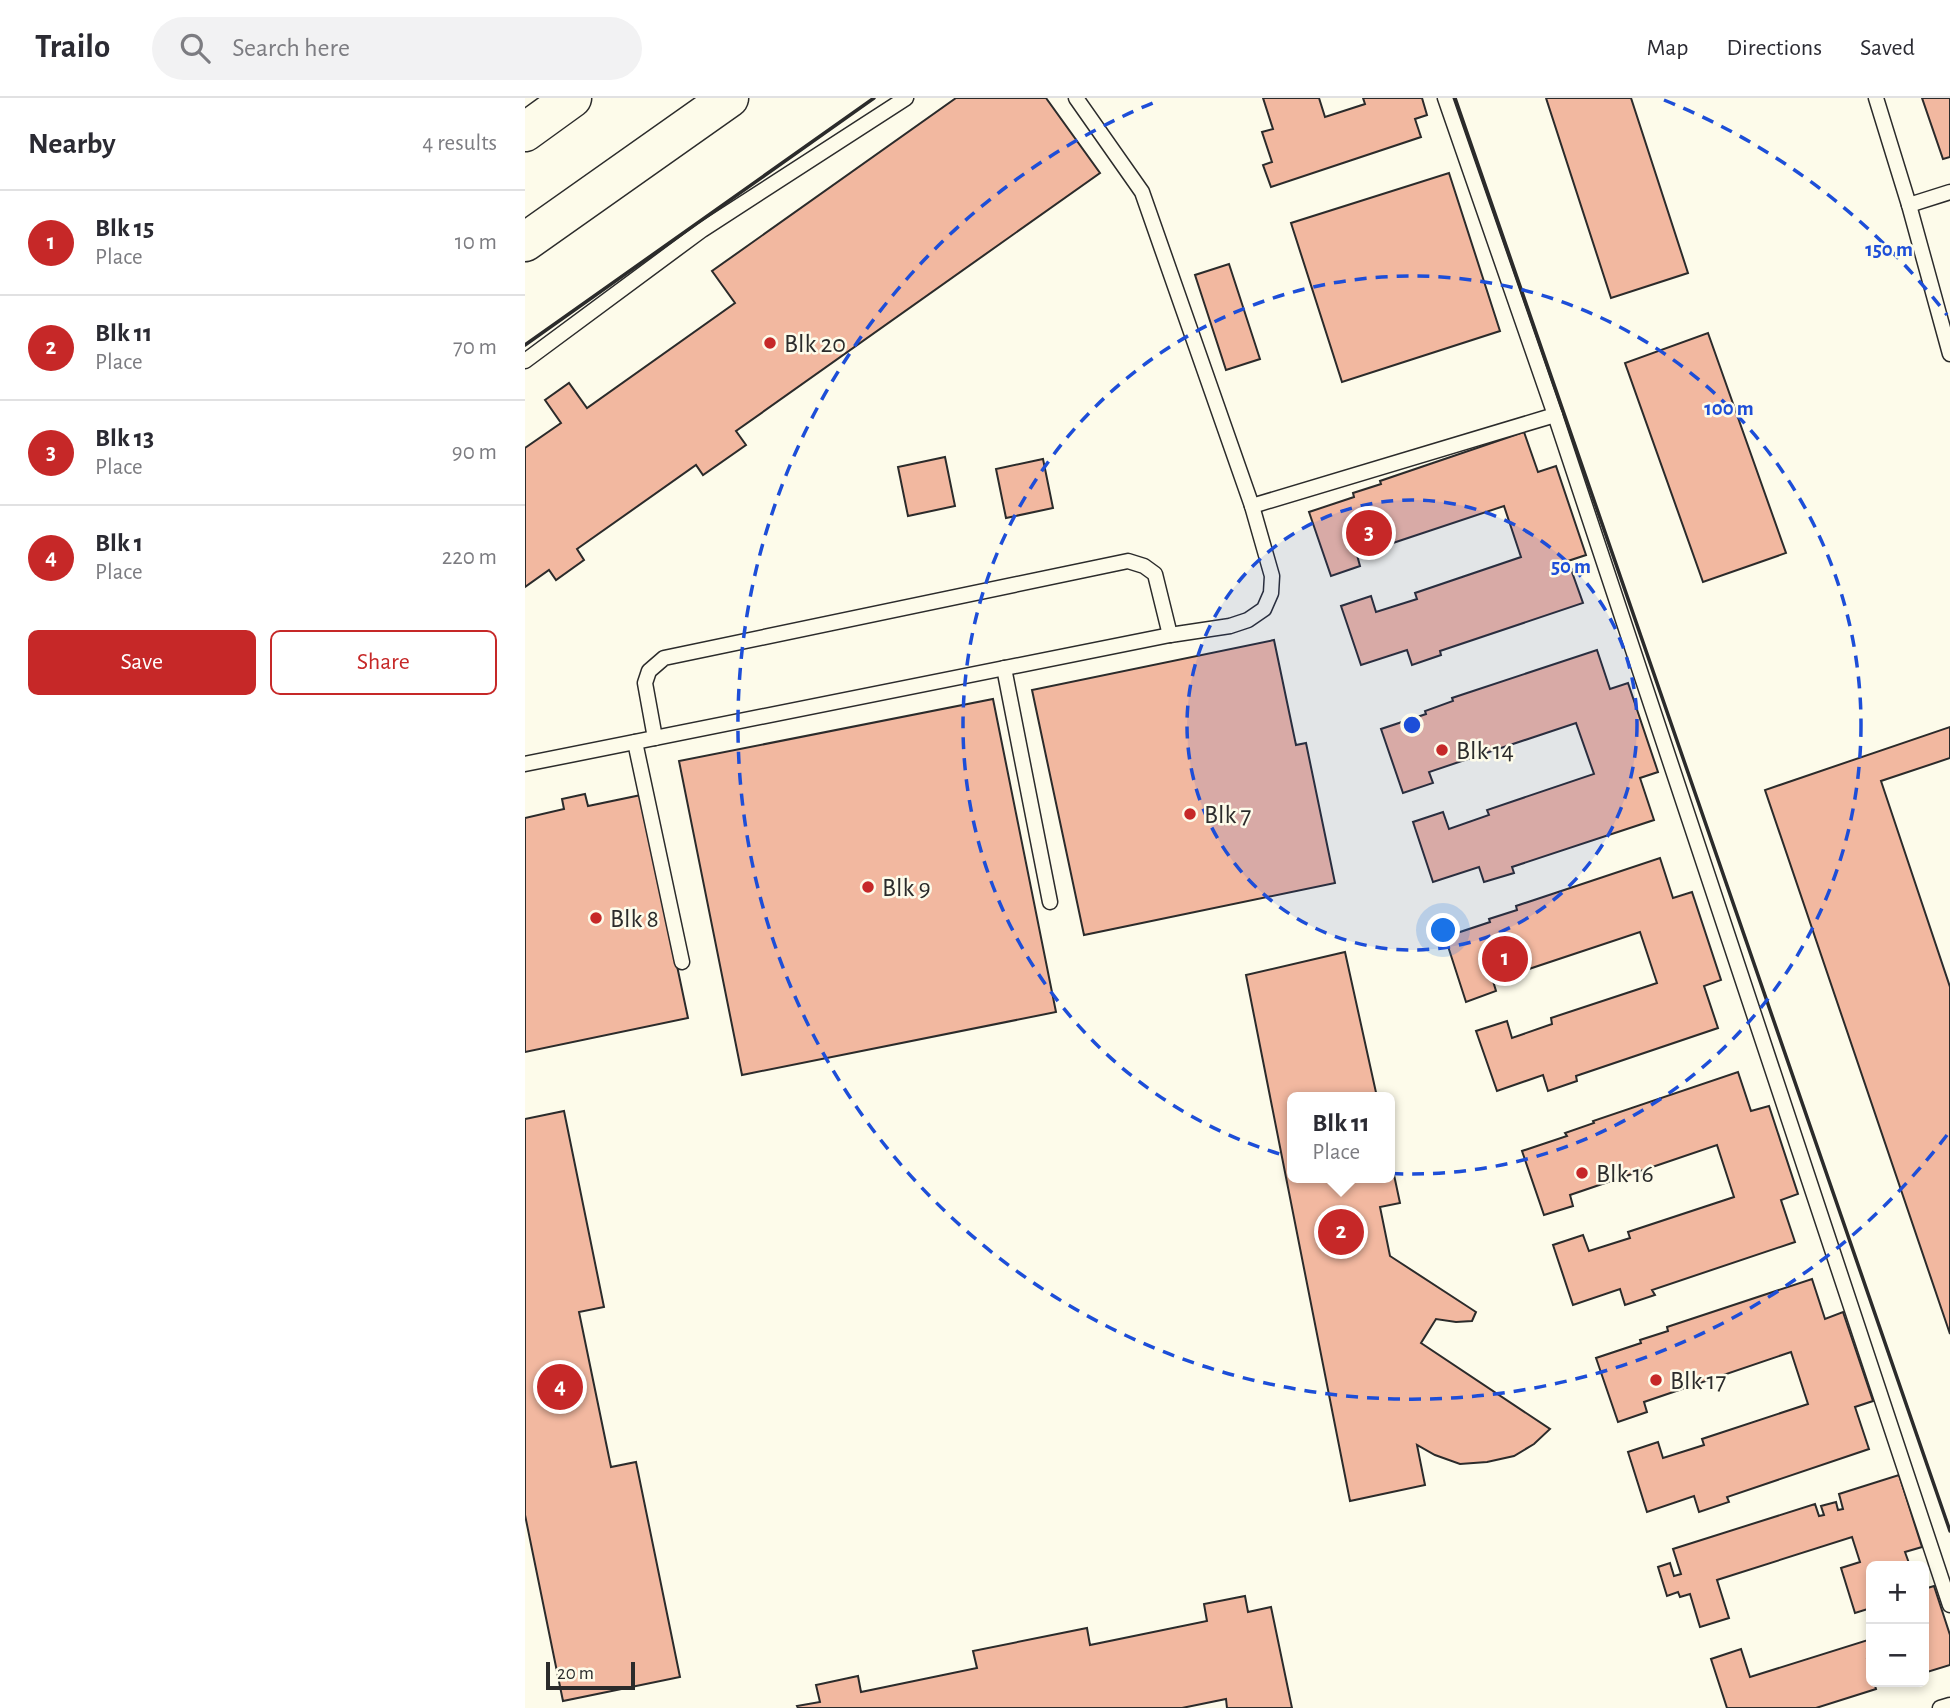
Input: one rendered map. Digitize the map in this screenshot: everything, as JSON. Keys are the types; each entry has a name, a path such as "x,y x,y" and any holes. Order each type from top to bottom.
{"highway":[{"path":"525,132 572,98"},
{"path":"525,242 729,98"}],"lane":[{"path":"525,361 702,230 907,98"},
{"path":"525,764 1170,635 1230,626 1248,620 1264,609 1271,593 1272,576 1252,506 1142,192 1076,98"},
{"path":"1445,98 1555,415 1950,1605"},
{"path":"1876,98 1950,354"},
{"path":"1909,205 1950,192"},
{"path":"1252,506 1555,415"},
{"path":"655,738 645,683 649,671 664,658 1128,561 1144,566 1155,574 1170,635"},
{"path":"1004,668 1050,902"},
{"path":"635,742 682,962"},
{"path":"1940,1708 1950,1705"}],"building":[{"name":"Blk 20","path":"956,98 1046,98 1100,173 736,431 746,445 703,475 696,465 577,549 584,560 556,580 549,570 525,587 525,448 561,423 545,400 569,383 587,408 735,303 712,271"},
{"path":"1263,98 1319,98 1325,117 1365,104 1363,98 1422,98 1427,115 1415,119 1421,137 1271,187 1263,165 1272,162 1262,132 1273,129"},
{"path":"1546,98 1631,98 1688,273 1611,298"},
{"path":"1922,98 1950,98 1950,157 1943,159"},
{"path":"1449,173 1500,331 1342,382 1291,223"},
{"path":"1229,264 1260,359 1226,370 1195,275"},
{"path":"1708,333 1786,553 1703,582 1625,363"},
{"path":"1524,432 1538,472 1556,466 1586,555 1568,561 1583,603 1440,651 1441,655 1412,665 1407,650 1361,665 1341,606 1371,596 1376,612 1417,599 1415,593 1521,557 1504,506 1357,555 1360,566 1331,576 1309,512 1354,497 1353,493 1381,484 1380,481"},
{"path":"945,457 955,506 908,516 898,467"},
{"path":"1043,459 1053,508 1006,518 996,469"},
{"name":"Blk 7","path":"1274,640 1296,745 1306,743 1335,883 1084,935 1032,690"},
{"name":"Blk 14","path":"1597,650 1610,689 1628,683 1658,772 1640,778 1654,820 1512,867 1514,873 1484,882 1479,867 1433,882 1413,822 1443,812 1449,829 1489,815 1487,810 1594,774 1576,723 1429,772 1433,783 1403,793 1381,729 1426,714 1425,711 1453,701 1452,698"},
{"name":"Blk 9","path":"993,699 1056,1012 742,1075 679,761"},
{"path":"1950,727 1950,758 1881,781 1950,987 1950,1334 1765,790"},
{"name":"Blk 8","path":"585,794 588,806 641,795 688,1018 525,1052 525,818 564,809 562,799"},
{"path":"1660,858 1673,898 1692,892 1721,980 1704,986 1718,1028 1576,1076 1577,1081 1548,1091 1543,1075 1497,1091 1476,1031 1507,1021 1512,1038 1552,1024 1551,1018 1657,983 1640,932 1493,981 1496,991 1466,1002 1445,937 1490,922 1489,919 1517,910 1516,906"},
{"path":"1345,952 1376,1092 1287,1092 1287,1182 1246,975"},
{"name":"Blk 16","path":"1738,1072 1751,1111 1769,1106 1798,1194 1781,1200 1795,1242 1652,1290 1655,1295 1625,1305 1620,1289 1573,1305 1553,1245 1583,1235 1589,1251 1630,1238 1628,1232 1734,1197 1717,1145 1570,1195 1573,1206 1544,1215 1522,1151 1567,1136 1565,1133 1594,1123 1593,1121"},
{"path":"564,1111 604,1307 579,1312 611,1467 636,1462 680,1677 563,1701 525,1515 525,1119"},
{"path":"1395,1180 1400,1203 1380,1207 1390,1256 1476,1312 1472,1321 1436,1319 1421,1343 1550,1429 1534,1444 1514,1456 1487,1462 1460,1464 1417,1445 1425,1485 1350,1501 1287,1183 1395,1183"},
{"name":"Blk 17","path":"1812,1279 1825,1319 1843,1312 1873,1401 1855,1407 1869,1449 1727,1497 1729,1502 1699,1512 1694,1496 1647,1512 1628,1452 1658,1442 1663,1458 1704,1445 1702,1439 1808,1404 1791,1352 1644,1402 1647,1412 1618,1422 1596,1358 1641,1343 1640,1340 1668,1331 1667,1327"},
{"path":"1899,1475 1922,1547 1905,1552 1908,1561 1866,1561 1866,1610 1855,1613 1841,1568 1860,1562 1852,1537 1717,1580 1729,1618 1700,1627 1690,1594 1680,1597 1678,1592 1667,1596 1658,1567 1670,1563 1674,1576 1681,1574 1673,1549 1815,1504 1819,1516 1824,1515 1821,1506 1836,1502 1838,1510 1843,1509 1839,1494"},
{"path":"1934,1586 1950,1635 1950,1665 1929,1671 1929,1624 1929,1588"},
{"path":"1245,1596 1248,1612 1271,1607 1292,1708 1227,1708 1226,1699 1182,1708 797,1706 820,1702 816,1685 858,1676 861,1692 977,1668 973,1651 1087,1628 1090,1645 1207,1621 1204,1604"},
{"path":"1866,1641 1866,1687 1876,1689 1816,1708 1727,1708 1711,1659 1741,1649 1750,1677"}],"wall":[{"path":"525,345 874,98"},
{"path":"1455,98 1950,1531"}],"place":[{"name":"Blk 20","path":"770,343"},
{"name":"Blk 13","path":"1369,533"},
{"name":"Blk 14","path":"1442,750"},
{"name":"Blk 7","path":"1190,814"},
{"name":"Blk 9","path":"868,887"},
{"name":"Blk 8","path":"596,918"},
{"name":"Blk 15","path":"1505,959"},
{"name":"Blk 16","path":"1582,1173"},
{"name":"Blk 11","path":"1341,1232"},
{"name":"Blk 17","path":"1656,1380"},
{"name":"Blk 1","path":"560,1387"}]}
